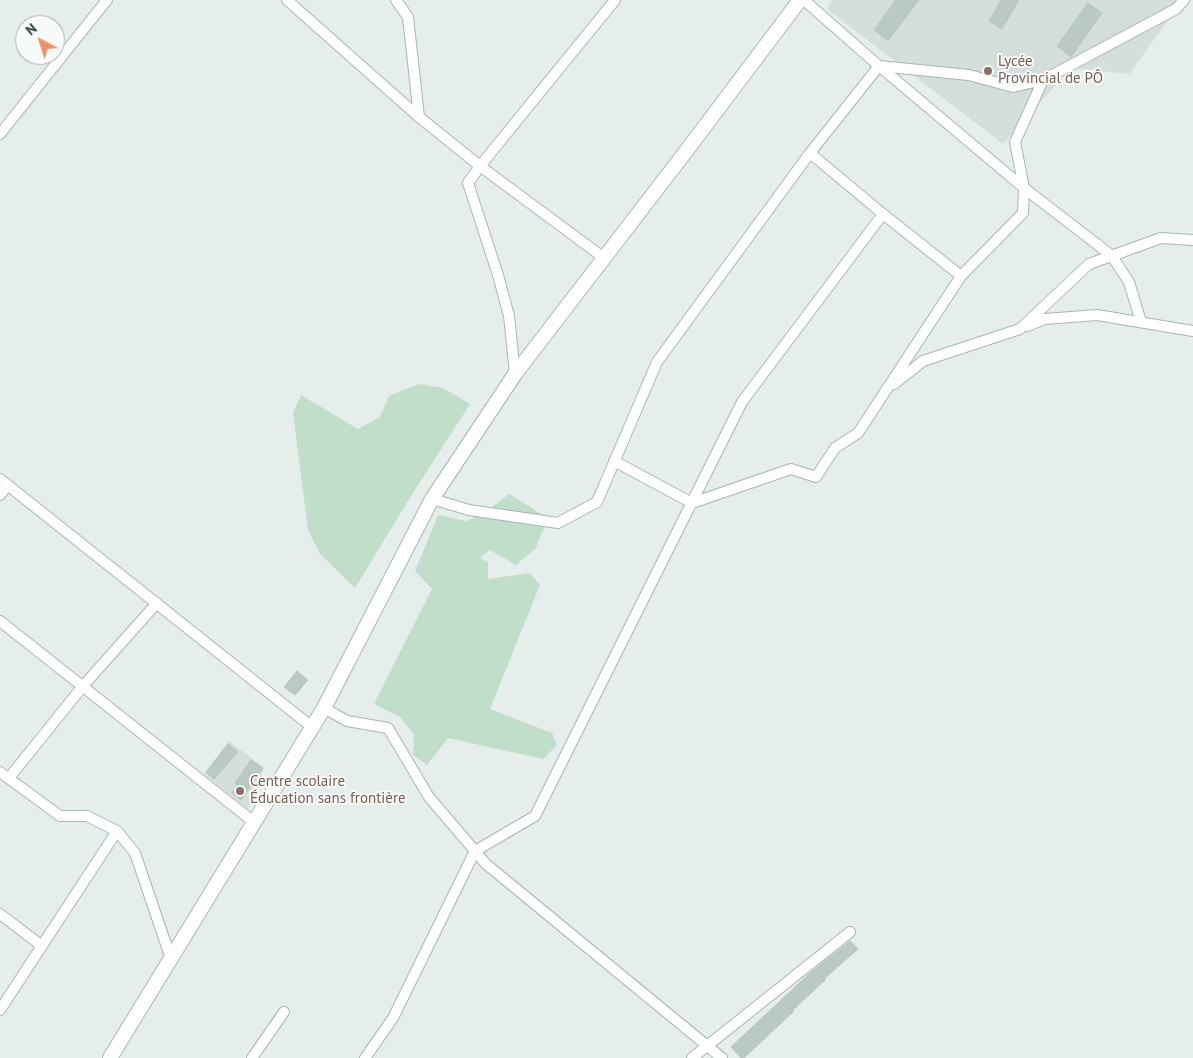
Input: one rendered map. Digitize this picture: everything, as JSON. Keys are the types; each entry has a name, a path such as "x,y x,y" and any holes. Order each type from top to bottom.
{"main road":[{"path":"110,1058 324,708 432,499 515,374 800,0"}],"street":[{"path":"0,134 107,0"},
{"path":"287,0 419,117 480,166 604,258"},
{"path":"396,0 408,17 419,117"},
{"path":"515,374 509,316 498,275 468,183 615,0"},
{"path":"804,0 1024,188 1111,255 1129,282 1141,322"},
{"path":"879,66 969,75 1013,87 1043,80 1176,9 1184,0"},
{"path":"432,499 469,510 558,523 597,502 657,362 810,153 879,66"},
{"path":"614,461 692,503 791,469 816,477 835,448 858,433 961,276 1023,213 1024,188 1015,142 1043,80"},
{"path":"810,153 882,214 961,276"},
{"path":"365,1058 393,1018 475,850 535,816 742,402 882,214"},
{"path":"1020,329 1089,264 1161,238 1193,240"},
{"path":"885,391 923,361 1045,319 1097,315 1193,330"},
{"path":"0,495 4,482 312,727"},
{"path":"9,778 83,686 157,603"},
{"path":"0,621 255,823"},
{"path":"324,708 347,720 388,728 429,797 486,864 722,1058"},
{"path":"0,772 60,816 87,816 117,831 134,853 171,959"},
{"path":"0,1010 117,831"},
{"path":"0,914 42,946"},
{"path":"692,1058 850,932"},
{"path":"252,1058 284,1012"}],"shaded area":[{"name":"Lycée Provincial de PÔ","path":"832,0 1183,0 1129,74 1071,68 1003,144 827,9"},
{"name":"Centre scolaire Éducation sans frontière","path":"229,741 264,768 248,809 204,774"}],"green space":[{"path":"419,384 443,388 470,404 355,588 320,554 308,530 293,413 301,395 358,429 380,417 389,396"},
{"path":"509,494 548,518 536,548 516,565 490,550 480,558 488,562 488,579 530,573 540,585 490,709 552,733 557,745 543,759 448,738 427,765 413,755 414,735 400,717 374,704 432,589 415,571 438,515 467,521 487,511"}],"building":[{"path":"896,0 919,0 888,41 874,30"},
{"path":"1001,0 1019,0 1002,29 989,21"},
{"path":"1088,3 1102,13 1071,57 1057,46"},
{"path":"297,671 308,680 295,695 284,687"},
{"path":"228,744 238,752 214,779 206,772"},
{"path":"251,760 263,768 241,800 232,793 237,785 235,783"},
{"path":"850,941 858,949 825,978 794,1011 744,1058 741,1058 731,1047 811,972"}],"place":[{"name":"Lycée Provincial de PÔ","path":"988,71"},
{"name":"Centre scolaire Éducation sans frontière","path":"240,791"}]}
